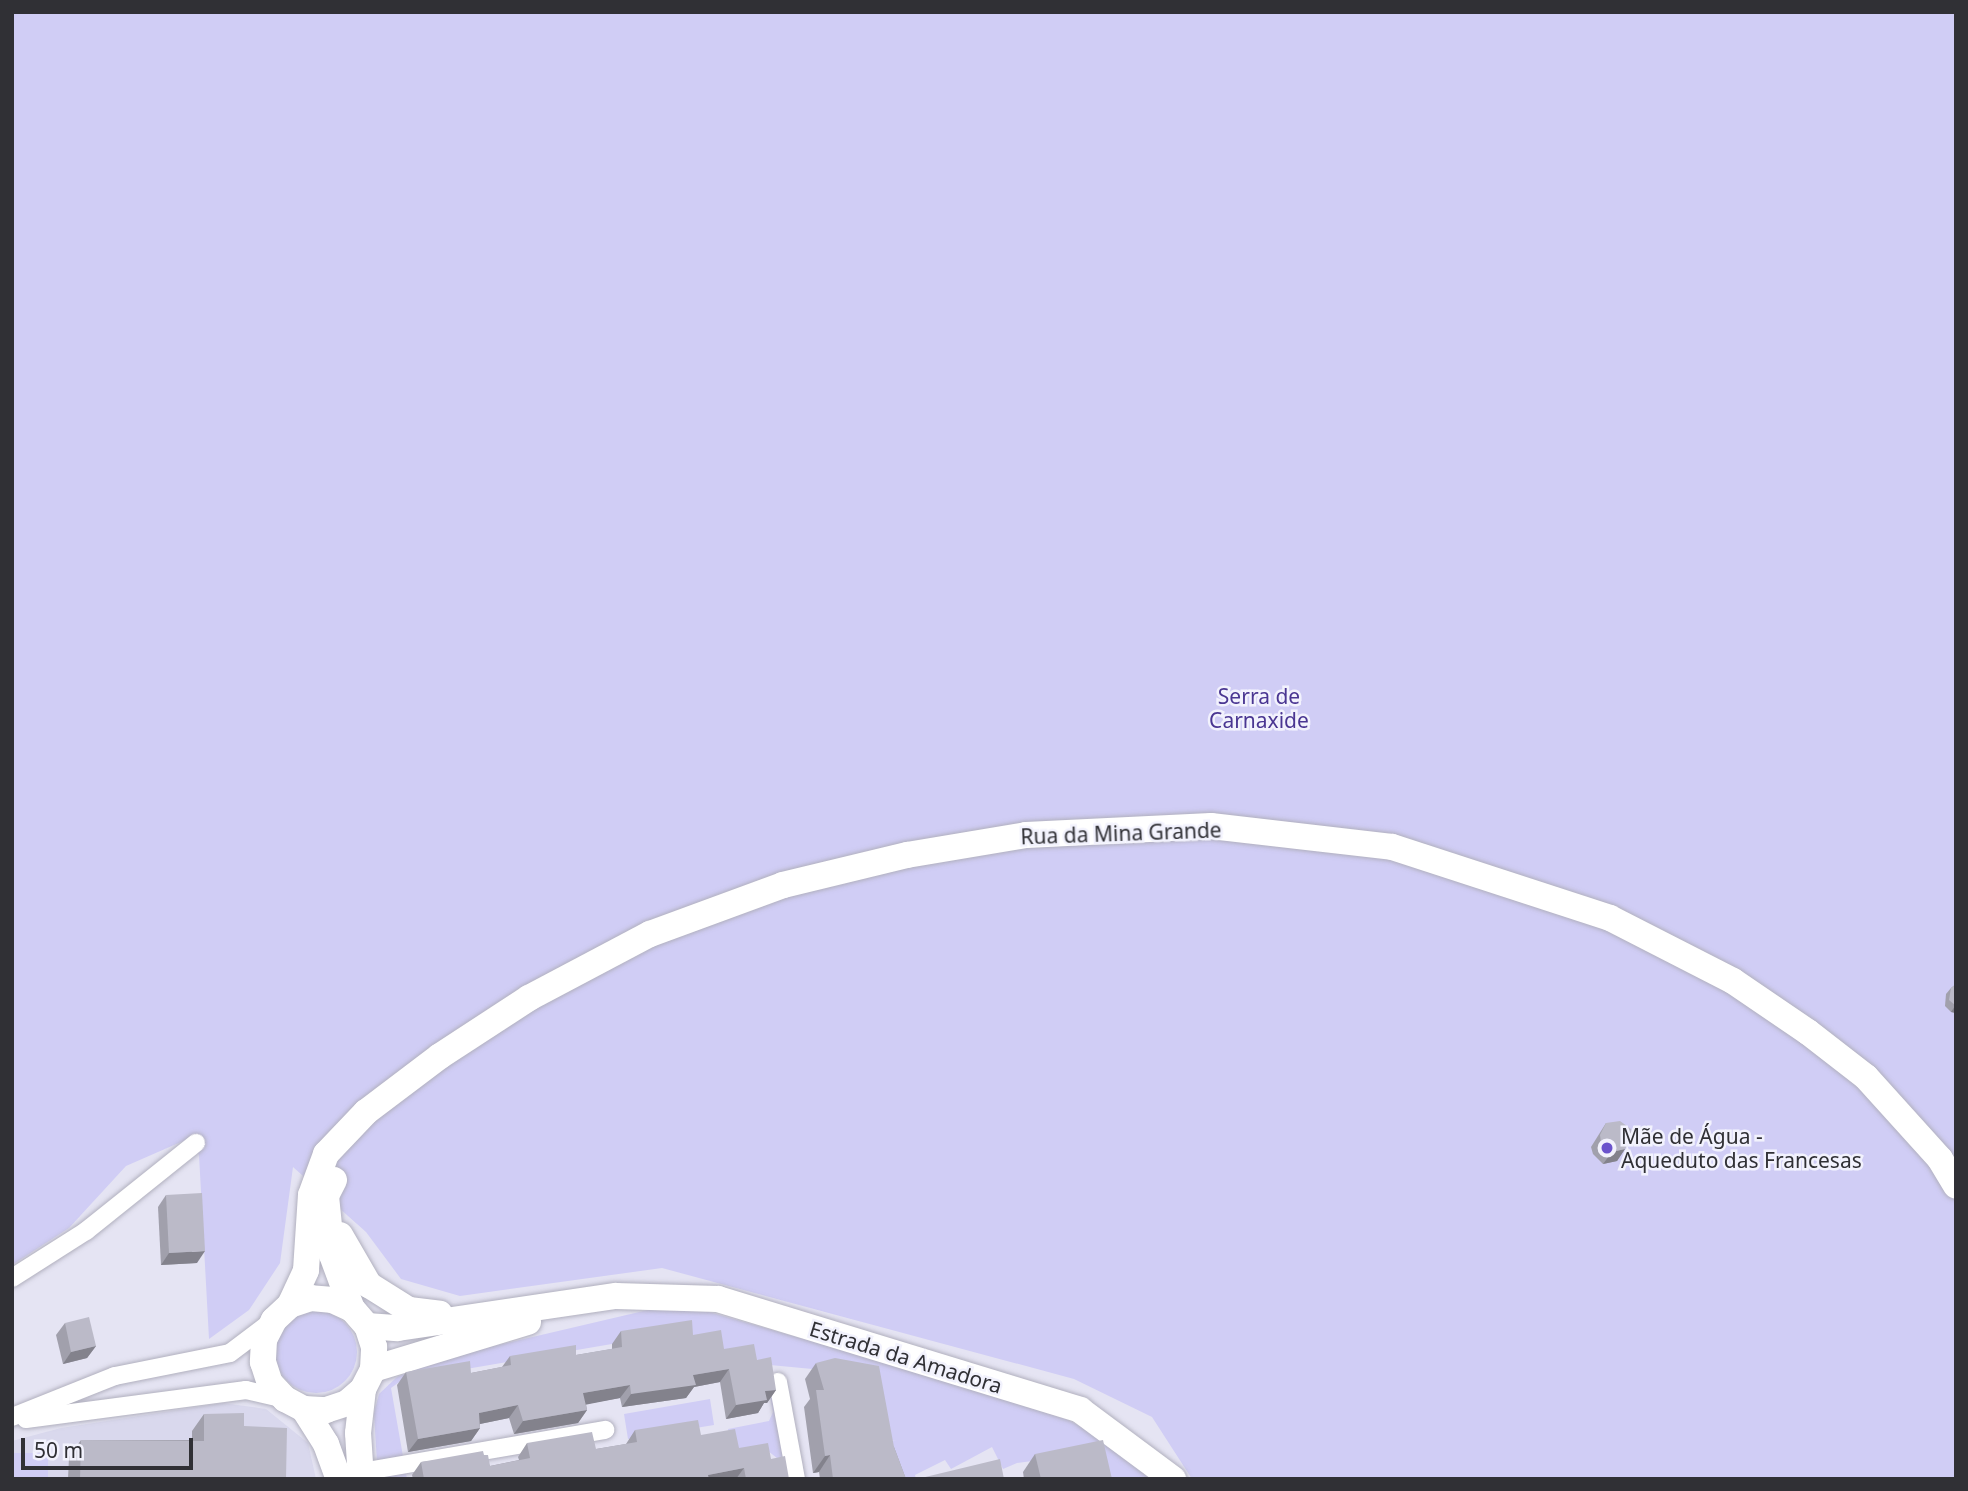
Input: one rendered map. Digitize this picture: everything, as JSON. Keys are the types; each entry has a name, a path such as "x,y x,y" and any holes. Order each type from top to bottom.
{"street":[{"name":"Rua da Mina Grande","path":"282,1313 306,1270 311,1195 326,1154 366,1112 440,1056 529,998 650,934 783,885 907,855 1026,835 1211,826 1392,847 1610,918 1733,981 1808,1032 1866,1077 1940,1159 1956,1186"},
{"name":"Rua da Mina Grande","path":"326,1196 366,1112"},
{"path":"12,1278 86,1231 197,1143"},
{"path":"326,1196 332,1255 374,1347 358,1433 354,1476"},
{"path":"326,1196 343,1246 369,1285 409,1310 466,1318"},
{"name":"Estrada da Amadora","path":"360,1317 398,1328 616,1296 718,1299 1080,1410 1173,1479"},
{"name":"Estrada da Amadora","path":"368,1379 616,1296"},
{"path":"12,1419 115,1376 230,1353 282,1313 311,1298 333,1300 360,1317"},
{"path":"282,1313 264,1340 262,1362 270,1382 294,1404 354,1476"},
{"path":"12,1419 246,1390 326,1410 347,1403 368,1379"},
{"path":"778,1382 796,1479"},
{"path":"354,1476 606,1430"}],"shaded area":[{"path":"223,1403 266,1409 308,1443 316,1479 12,1479 12,1441 61,1428"}],"green space":[{"name":"Serra de Carnaxide","path":"12,12 1956,12 1956,1479 1192,1479 1152,1417 1074,1379 662,1268 460,1296 401,1279 366,1232 293,1167 280,1263 249,1310 209,1339 199,1155 190,1138 126,1166 69,1228 12,1265"},
{"path":"652,1309 709,1312 905,1368 1068,1420 1114,1444 1149,1479 1107,1479 1102,1452 1017,1463 1003,1469 992,1447 951,1469 945,1460 915,1475 916,1479 897,1479 891,1441 896,1440 885,1441 823,1370 770,1365 786,1479 777,1458 768,1451 733,1457 728,1429 769,1421 773,1412 764,1364 747,1353 718,1356 685,1341 682,1332 402,1380 391,1388 407,1479 378,1479 374,1413 379,1394 397,1377 437,1361 485,1348"},
{"path":"308,1311 324,1311 339,1318 350,1329 357,1344 354,1368 345,1381 324,1393 308,1393 293,1386 282,1375 275,1360 275,1344 282,1329 293,1318"},
{"path":"710,1399 714,1425 628,1439 624,1414"},
{"path":"12,1453 48,1453 48,1479 12,1479"}],"building":[{"path":"1956,984 1956,1006 1949,1000 1951,988"},
{"path":"1620,1121 1631,1129 1632,1137 1625,1149 1612,1152 1601,1142 1600,1135 1606,1123"},
{"path":"202,1193 205,1251 169,1253 166,1195"},
{"path":"89,1317 96,1346 71,1352 65,1323"},
{"path":"692,1320 693,1335 721,1330 724,1349 754,1344 757,1360 771,1357 776,1390 765,1391 767,1400 736,1405 729,1369 693,1375 696,1385 631,1394 630,1385 583,1393 587,1410 523,1421 518,1405 479,1413 480,1428 418,1439 406,1372 470,1361 471,1373 511,1365 510,1356 576,1345 576,1355 622,1347 621,1331"},
{"path":"835,1358 879,1366 894,1447 906,1479 833,1479 830,1455 825,1456 816,1390 824,1390 816,1363"},
{"path":"244,1413 244,1426 287,1428 286,1479 80,1479 81,1440 204,1441 204,1414"},
{"path":"698,1420 701,1435 735,1429 739,1448 768,1443 771,1459 785,1456 789,1479 746,1479 744,1468 708,1475 709,1479 424,1479 421,1462 483,1451 484,1455 488,1455 490,1466 530,1458 527,1443 592,1432 596,1449 637,1442 635,1430"},
{"path":"1103,1440 1112,1479 1041,1479 1035,1454"},
{"path":"1000,1459 1004,1479 917,1479"}],"place":[{"name":"Mãe de Água - Aqueduto das Francesas","path":"1607,1148"}]}
